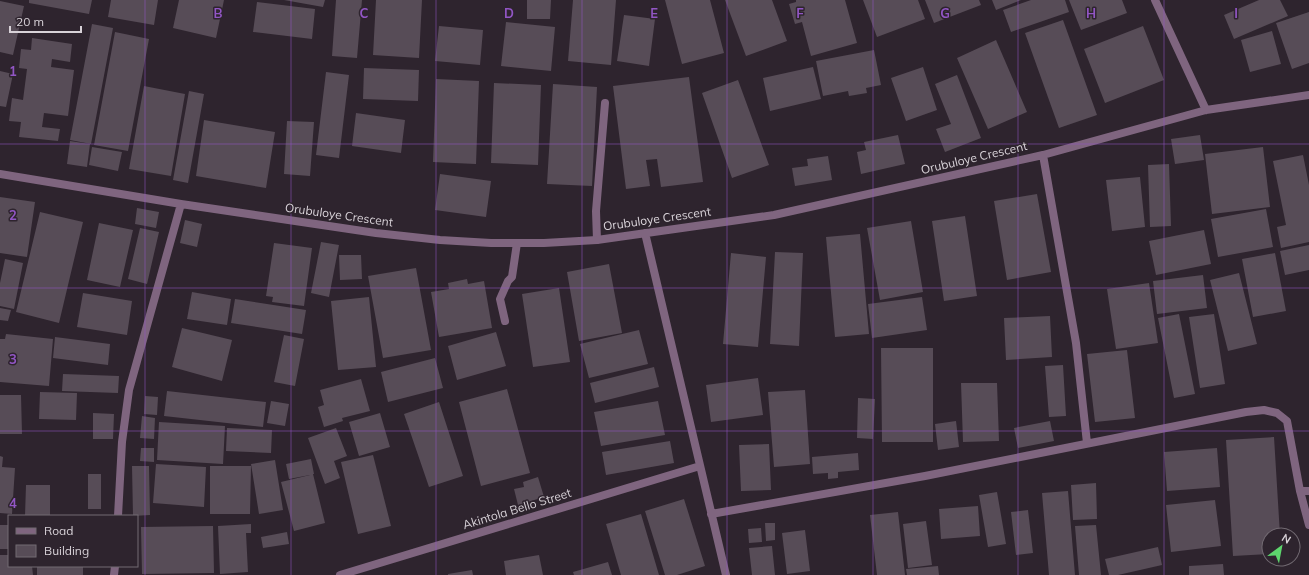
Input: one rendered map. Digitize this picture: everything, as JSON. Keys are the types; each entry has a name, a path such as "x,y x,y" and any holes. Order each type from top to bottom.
{"street":[{"path":"1155,0 1206,110"},
{"name":"Orubuloye Crescent","path":"0,174 182,204 376,233 440,240 517,243 597,240 774,215 1043,155 1206,110 1309,94"},
{"path":"597,240 596,211 605,103"},
{"path":"1043,155 1076,343 1087,443"},
{"path":"118,515 122,442 129,390 182,204"},
{"path":"645,233 726,575"},
{"path":"505,321 500,299 508,281 512,277 517,243"},
{"path":"711,514 925,476 1246,412 1264,410 1277,413 1287,421 1300,491 1309,525"},
{"name":"Akintola Bello Street","path":"340,575 700,466"},
{"path":"1300,491 1309,491"}],"building":[{"path":"29,0 92,0 89,14 29,3"},
{"path":"111,0 158,0 154,25 108,17"},
{"path":"179,0 224,0 216,38 173,28"},
{"path":"284,0 325,0 323,7"},
{"path":"336,0 362,0 357,58 332,56"},
{"path":"376,0 422,0 419,58 373,55"},
{"path":"527,0 551,0 550,19 527,19"},
{"path":"573,0 616,0 611,65 568,61"},
{"path":"665,0 710,0 724,53 682,64"},
{"path":"725,0 772,0 787,41 746,56"},
{"path":"796,0 845,0 857,43 811,56 802,22 795,24 789,4 796,2"},
{"path":"863,0 918,0 925,19 877,37"},
{"path":"925,0 979,0 981,5 934,23"},
{"path":"992,0 1021,0 996,10"},
{"path":"1031,0 1065,0 1069,12 1011,32 1003,10"},
{"path":"1069,0 1122,0 1127,13 1081,30"},
{"path":"1259,0 1280,0 1288,16 1234,39 1224,15"},
{"path":"0,1 24,6 13,55 0,52"},
{"path":"257,2 315,9 312,39 253,32"},
{"path":"1309,12 1309,63 1292,69 1276,23"},
{"path":"624,15 655,19 649,66 617,61"},
{"path":"1063,20 1097,115 1059,128 1025,33"},
{"path":"506,22 555,27 551,71 501,66"},
{"path":"92,24 113,28 91,144 70,140"},
{"path":"439,26 483,30 480,65 435,61"},
{"path":"1143,26 1164,80 1105,103 1084,49"},
{"path":"1272,31 1281,64 1250,72 1241,40"},
{"path":"115,32 149,39 128,151 94,145"},
{"path":"32,38 72,44 70,62 52,59 51,67 74,70 68,116 44,113 42,127 60,129 58,141 19,137 21,122 9,121 12,98 23,100 27,69 19,68 21,49 31,50"},
{"path":"996,40 1027,112 988,129 957,58"},
{"path":"874,50 881,85 866,88 867,93 849,96 848,91 823,96 816,61"},
{"path":"813,67 821,99 770,111 763,78"},
{"path":"923,67 937,110 906,121 891,78"},
{"path":"364,68 419,70 418,101 363,99"},
{"path":"0,71 13,74 6,107 0,106"},
{"path":"326,72 349,75 339,158 316,155"},
{"path":"957,75 981,138 945,152 936,129 951,124 935,84"},
{"path":"689,77 703,182 661,187 657,159 646,160 650,186 626,189 613,86"},
{"path":"436,79 479,81 476,164 433,162"},
{"path":"738,80 769,165 732,178 702,93"},
{"path":"494,83 541,85 538,165 491,163"},
{"path":"553,84 597,87 592,186 547,184"},
{"path":"144,86 185,94 171,176 129,169"},
{"path":"189,91 204,94 188,183 173,180"},
{"path":"356,113 405,120 401,153 352,146"},
{"path":"204,120 275,132 266,188 196,176"},
{"path":"287,121 314,122 310,176 284,174"},
{"path":"898,135 905,164 861,174 857,152 866,150 864,142"},
{"path":"1200,135 1204,160 1175,164 1171,139"},
{"path":"70,141 90,144 87,167 67,164"},
{"path":"92,147 122,152 118,171 89,165"},
{"path":"1263,147 1270,207 1212,214 1205,154"},
{"path":"1303,155 1309,185 1309,242 1281,248 1277,227 1286,225 1273,161"},
{"path":"828,156 832,180 795,186 792,168 808,166 807,159"},
{"path":"1169,164 1171,226 1150,227 1148,165"},
{"path":"440,174 491,181 486,217 435,210"},
{"path":"1140,177 1145,227 1112,231 1106,180"},
{"path":"1037,194 1051,272 1007,280 994,201"},
{"path":"0,197 35,202 27,257 0,253"},
{"path":"137,208 159,212 156,228 135,224"},
{"path":"1266,209 1273,247 1218,257 1211,219"},
{"path":"40,212 83,222 59,323 16,312"},
{"path":"965,216 977,296 944,301 932,221"},
{"path":"185,220 202,224 197,247 180,243"},
{"path":"911,221 923,292 880,300 867,228"},
{"path":"99,223 133,230 120,287 87,280"},
{"path":"140,228 159,232 147,284 128,279"},
{"path":"1204,230 1211,264 1156,275 1149,241"},
{"path":"860,234 869,334 835,337 826,237"},
{"path":"321,242 339,245 329,297 311,293"},
{"path":"274,243 312,248 304,306 272,302 273,297 266,296"},
{"path":"1309,245 1309,270 1285,275 1280,251"},
{"path":"775,252 803,253 799,346 770,344"},
{"path":"731,253 766,257 758,347 723,344"},
{"path":"1275,253 1286,311 1253,317 1242,259"},
{"path":"339,255 361,255 362,279 340,280"},
{"path":"5,259 23,263 14,309 0,306 0,283"},
{"path":"609,264 622,333 579,341 567,272"},
{"path":"416,268 431,350 383,358 368,276"},
{"path":"1239,273 1257,344 1228,351 1210,280"},
{"path":"1203,275 1207,308 1157,314 1153,281"},
{"path":"467,279 468,284 484,281 492,328 439,337 431,292 449,289 448,283"},
{"path":"1149,283 1158,343 1116,349 1107,289"},
{"path":"559,288 570,362 533,367 522,294"},
{"path":"192,292 231,299 227,325 187,319"},
{"path":"83,293 132,301 127,335 77,327"},
{"path":"369,297 376,367 338,370 331,301"},
{"path":"922,297 927,330 872,338 868,304"},
{"path":"235,299 306,310 302,334 231,323"},
{"path":"0,308 11,310 8,321 0,320"},
{"path":"1179,314 1195,394 1174,398 1158,318"},
{"path":"1214,314 1225,384 1200,388 1189,317"},
{"path":"1050,316 1052,357 1006,360 1004,318"},
{"path":"182,328 232,340 222,381 172,367"},
{"path":"639,330 648,364 589,378 580,344"},
{"path":"496,332 506,366 457,380 448,346"},
{"path":"6,334 53,339 49,386 0,382 0,339 5,339"},
{"path":"284,335 304,339 295,386 274,382"},
{"path":"55,337 110,344 108,365 53,358"},
{"path":"881,348 933,348 933,442 882,442"},
{"path":"1127,350 1135,418 1095,422 1087,354"},
{"path":"435,358 443,388 388,402 381,372"},
{"path":"1063,365 1066,416 1049,417 1045,366"},
{"path":"654,367 659,387 595,403 590,383"},
{"path":"63,374 119,376 118,393 62,391"},
{"path":"758,378 763,415 711,422 706,385"},
{"path":"361,379 370,411 342,418 343,421 324,427 318,407 324,405 320,390"},
{"path":"961,383 997,383 999,441 963,442"},
{"path":"507,389 530,473 481,486 459,402"},
{"path":"805,390 810,464 774,467 768,392"},
{"path":"167,391 266,402 263,427 164,416"},
{"path":"40,392 77,393 76,420 39,419"},
{"path":"0,395 21,395 22,434 0,434"},
{"path":"145,396 158,397 157,415 144,414"},
{"path":"858,398 875,399 873,439 857,438"},
{"path":"271,401 289,404 285,426 267,423"},
{"path":"658,401 665,435 601,446 594,412"},
{"path":"439,402 463,476 429,487 404,414"},
{"path":"93,413 114,414 113,439 93,439"},
{"path":"380,413 390,447 359,456 349,422"},
{"path":"142,416 155,418 154,439 140,438"},
{"path":"956,421 959,447 938,450 935,424"},
{"path":"1050,421 1054,441 1018,448 1014,428"},
{"path":"159,422 225,426 223,464 157,460"},
{"path":"227,428 272,430 271,453 226,451"},
{"path":"336,428 347,456 334,461 340,478 325,484 308,438"},
{"path":"1274,437 1280,527 1261,527 1261,554 1233,556 1226,440"},
{"path":"670,441 674,463 606,475 602,452"},
{"path":"769,444 771,490 741,491 739,445"},
{"path":"141,448 154,448 154,462 140,461"},
{"path":"1217,448 1220,487 1167,491 1164,452"},
{"path":"858,453 859,470 838,472 838,478 828,479 828,473 813,474 812,457"},
{"path":"373,455 391,526 358,534 341,462"},
{"path":"0,456 3,457 2,467 15,468 12,514 0,513"},
{"path":"311,459 313,474 325,523 294,531 281,482 310,475 289,479 286,464"},
{"path":"275,460 283,510 259,514 251,464"},
{"path":"156,464 206,467 204,507 153,503"},
{"path":"132,466 149,466 150,515 133,515"},
{"path":"210,466 251,466 250,514 210,514"},
{"path":"88,474 101,474 101,509 88,509"},
{"path":"538,477 544,497 518,505 514,489 524,487 523,482"},
{"path":"1096,483 1097,519 1073,520 1071,485"},
{"path":"26,485 50,485 50,515 25,515"},
{"path":"1068,491 1075,575 1049,575 1042,493"},
{"path":"997,492 1006,544 988,547 979,495"},
{"path":"684,499 705,566 677,575 665,575 645,511"},
{"path":"1215,500 1221,546 1171,552 1166,505"},
{"path":"978,506 980,536 941,539 939,509"},
{"path":"1028,510 1033,553 1016,555 1011,512"},
{"path":"898,512 905,575 877,575 870,515"},
{"path":"641,514 659,575 621,575 606,524"},
{"path":"926,521 932,565 908,568 903,524"},
{"path":"765,523 775,523 775,540 766,541"},
{"path":"251,524 251,533 246,533 248,572 220,574 218,526"},
{"path":"0,525 8,525 8,549 0,549"},
{"path":"1096,525 1101,575 1079,575 1075,526"},
{"path":"213,526 214,573 142,574 141,527"},
{"path":"761,528 762,542 749,543 748,529"},
{"path":"805,530 810,571 787,574 782,533"},
{"path":"287,532 289,544 263,548 261,537"},
{"path":"772,546 775,575 752,575 749,548"},
{"path":"1158,547 1162,565 1118,575 1109,575 1105,559"},
{"path":"0,555 8,555 8,567 32,567 33,575 0,575"},
{"path":"539,555 543,575 506,575 504,561"},
{"path":"608,562 612,575 574,575 573,572"},
{"path":"1223,564 1224,575 1189,575 1189,566"},
{"path":"938,566 939,575 907,575 906,569"},
{"path":"37,567 83,567 83,575 37,575"},
{"path":"472,570 473,575 448,575 448,574"}]}
